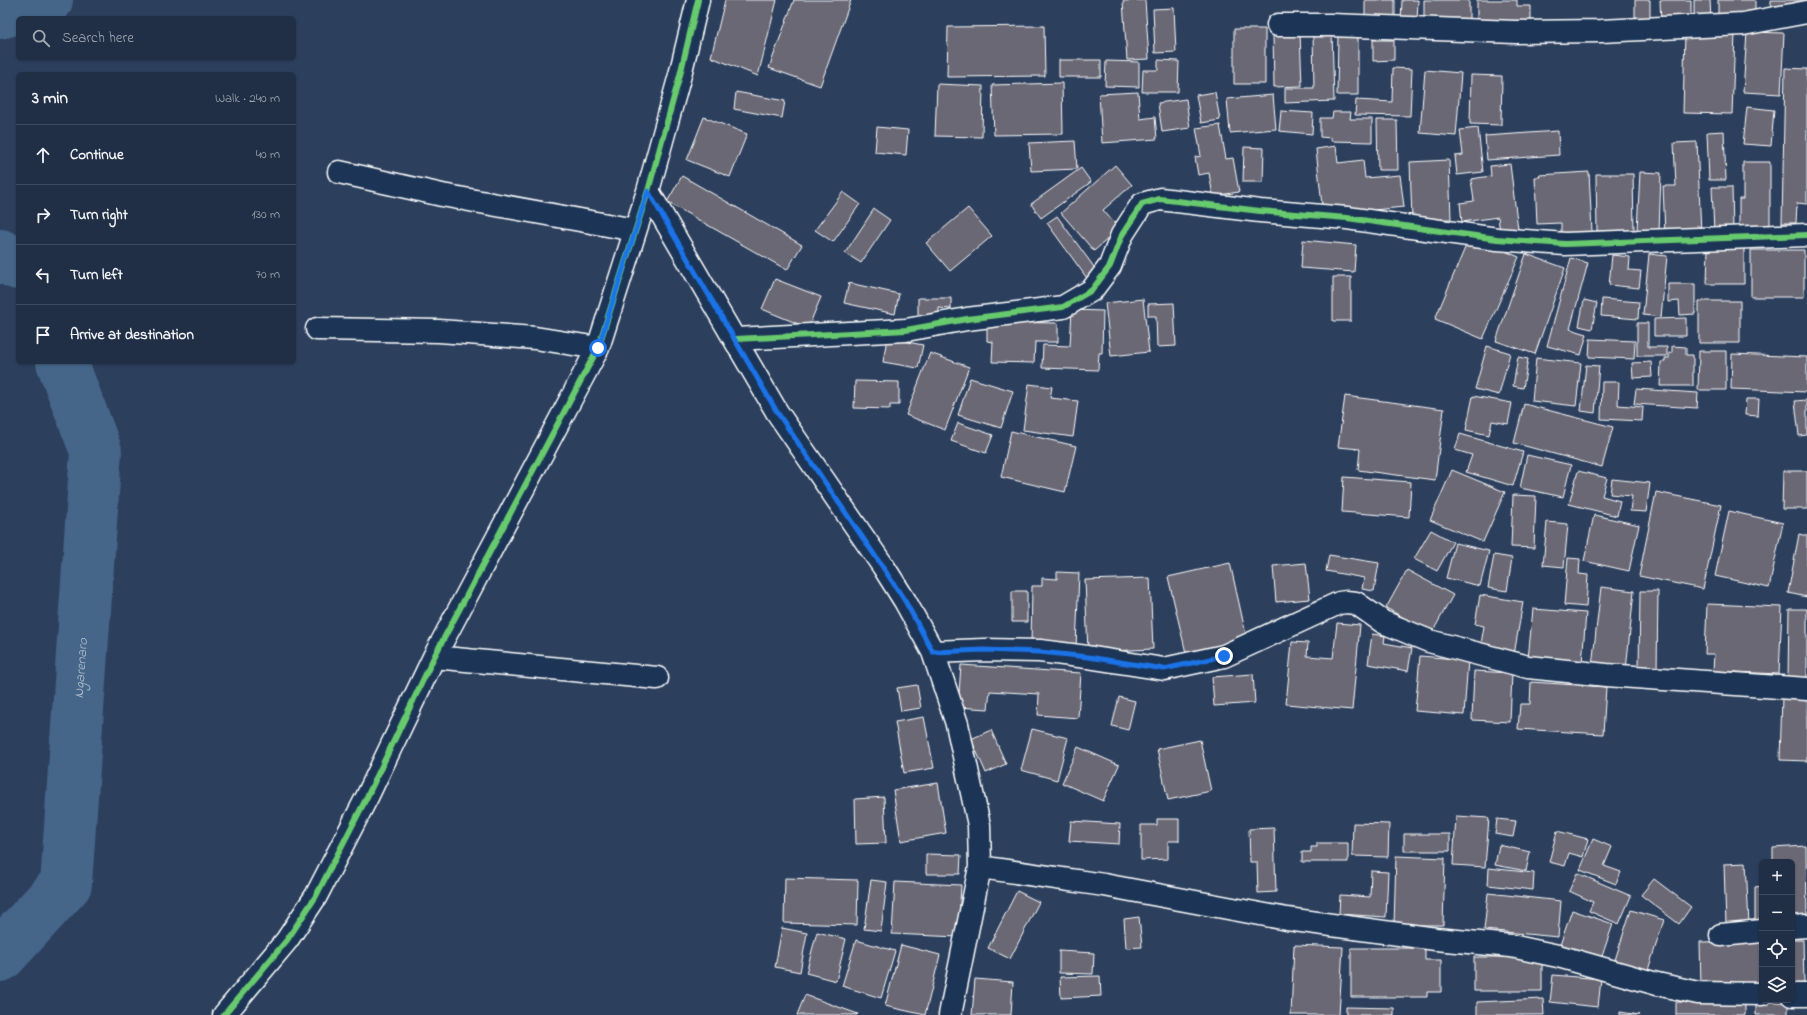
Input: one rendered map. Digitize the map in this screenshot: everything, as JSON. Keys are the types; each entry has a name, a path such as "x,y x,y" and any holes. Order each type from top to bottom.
{"street":[{"path":"224,1015 287,940 316,896 367,797 434,657 598,348 648,191 680,75 698,0"},
{"path":"1278,25 1330,25 1515,32 1601,31 1743,24 1807,12"},
{"path":"339,172 442,195 635,230"},
{"path":"648,191 736,339 777,412 905,601 933,652 957,724 979,825 980,867 950,1015"},
{"path":"736,339 906,330 967,319 1063,307 1092,290 1110,266 1122,235 1142,204 1160,198 1260,211 1347,218 1497,239 1565,244 1807,235"},
{"path":"317,329 439,331 535,338 598,348"},
{"path":"933,652 984,650 1040,652 1088,657 1164,669 1224,656 1346,602 1356,604 1383,622 1429,641 1528,667 1606,675 1807,689"},
{"path":"434,657 657,678"},
{"path":"980,867 1104,885 1287,919 1436,939 1511,946 1585,963 1657,984 1698,993 1759,994"},
{"path":"1795,927 1807,926"},
{"path":"1721,935 1759,931"},
{"path":"1795,995 1807,995"}],"building":[{"path":"725,0 777,0 758,76 711,57"},
{"path":"794,0 851,0 820,86 769,68"},
{"path":"1145,0 1149,59 1127,60 1123,1"},
{"path":"1365,0 1395,0 1395,20 1365,20"},
{"path":"1402,0 1418,0 1417,23 1401,23"},
{"path":"1424,0 1469,0 1469,25 1424,25"},
{"path":"1477,0 1517,0 1517,6 1531,6 1531,26 1477,26"},
{"path":"1635,0 1650,0 1650,21 1635,21"},
{"path":"1660,0 1691,0 1691,22 1661,23"},
{"path":"1694,0 1710,0 1711,22 1694,23"},
{"path":"1718,0 1755,0 1755,16 1718,16"},
{"path":"1771,0 1807,0 1807,5 1771,6"},
{"path":"1174,8 1176,52 1155,53 1153,9"},
{"path":"1044,26 1045,76 947,77 948,27"},
{"path":"1234,29 1265,29 1265,84 1234,84"},
{"path":"1685,31 1735,33 1732,114 1683,113"},
{"path":"1747,32 1784,33 1781,94 1743,92"},
{"path":"1300,33 1302,86 1274,87 1273,34"},
{"path":"1313,33 1332,33 1334,101 1285,103 1285,88 1314,88"},
{"path":"1338,34 1358,34 1358,95 1337,95"},
{"path":"1373,40 1394,40 1394,60 1373,61"},
{"path":"1059,60 1101,60 1101,77 1059,77"},
{"path":"1158,60 1179,61 1178,92 1142,92 1143,70 1158,70"},
{"path":"1106,61 1139,62 1139,87 1105,86"},
{"path":"1393,68 1412,69 1410,116 1355,115 1356,100 1392,102"},
{"path":"1785,68 1807,69 1807,204 1797,203 1796,223 1782,223"},
{"path":"1425,70 1461,73 1456,136 1420,133"},
{"path":"1471,75 1502,76 1501,125 1470,124"},
{"path":"1062,83 1063,134 994,135 992,85"},
{"path":"937,84 983,86 982,137 935,136"},
{"path":"736,92 785,101 782,118 734,109"},
{"path":"1138,92 1140,119 1155,117 1157,139 1102,143 1099,94"},
{"path":"1215,92 1220,120 1201,123 1196,95"},
{"path":"1273,95 1276,129 1230,133 1227,99"},
{"path":"1186,99 1190,128 1162,132 1158,103"},
{"path":"1747,107 1774,110 1771,146 1743,144"},
{"path":"1281,111 1313,113 1312,134 1279,131"},
{"path":"1333,112 1351,112 1350,119 1372,119 1372,142 1331,141 1331,138 1320,137 1320,118 1332,118"},
{"path":"704,117 747,134 730,177 687,160"},
{"path":"1377,120 1397,120 1398,170 1378,170"},
{"path":"1220,125 1226,159 1233,158 1239,192 1213,196 1209,173 1198,175 1195,157 1201,156 1196,128"},
{"path":"877,127 908,130 906,155 875,152"},
{"path":"1478,128 1483,172 1457,175 1455,156 1463,155 1460,130"},
{"path":"1558,131 1559,155 1487,160 1485,136"},
{"path":"1724,131 1726,180 1709,180 1707,132"},
{"path":"1075,141 1077,169 1031,171 1029,143"},
{"path":"1697,142 1701,233 1665,234 1663,186 1676,186 1674,143"},
{"path":"1336,146 1338,163 1363,160 1365,178 1400,175 1404,207 1323,215 1316,149"},
{"path":"1244,147 1264,148 1263,182 1243,182"},
{"path":"1449,160 1451,219 1412,220 1410,162"},
{"path":"1743,162 1770,162 1770,229 1739,230 1739,199 1743,199"},
{"path":"1510,164 1518,229 1500,232 1498,217 1462,222 1460,203 1474,201 1471,179 1491,176 1490,166"},
{"path":"1115,165 1132,185 1103,210 1119,229 1094,251 1061,213"},
{"path":"1081,168 1091,182 1041,218 1031,204"},
{"path":"1589,172 1592,232 1561,234 1561,223 1537,224 1535,177 1540,177 1539,175"},
{"path":"1640,172 1661,173 1659,231 1637,230"},
{"path":"1596,174 1633,174 1634,231 1597,231"},
{"path":"682,176 802,245 787,270 667,202"},
{"path":"1712,187 1732,187 1733,231 1714,232"},
{"path":"843,192 860,204 833,242 815,230"},
{"path":"968,208 992,236 950,271 926,243"},
{"path":"874,209 890,220 861,263 845,253"},
{"path":"1057,216 1099,274 1089,281 1047,223"},
{"path":"1470,236 1519,257 1483,339 1435,319"},
{"path":"1303,240 1356,245 1354,272 1301,268"},
{"path":"1708,248 1744,248 1744,284 1707,284"},
{"path":"1751,250 1804,250 1804,297 1751,297"},
{"path":"1526,254 1565,268 1535,354 1496,341"},
{"path":"1649,254 1667,256 1661,317 1643,315"},
{"path":"1612,255 1630,257 1629,270 1641,271 1639,288 1609,285"},
{"path":"1571,258 1588,263 1570,329 1587,334 1581,355 1547,346"},
{"path":"1333,277 1351,277 1351,321 1333,321"},
{"path":"775,279 821,297 808,328 762,309"},
{"path":"849,283 899,294 895,314 844,303"},
{"path":"1668,284 1695,284 1695,314 1680,315 1679,301 1668,302"},
{"path":"918,298 951,298 951,309 939,308 939,320 918,320"},
{"path":"1143,299 1149,352 1111,356 1105,303"},
{"path":"1602,299 1639,302 1638,319 1601,316"},
{"path":"1584,300 1597,303 1592,329 1579,326"},
{"path":"1699,301 1740,301 1740,343 1699,343"},
{"path":"1174,303 1176,346 1157,347 1156,316 1148,316 1148,304"},
{"path":"1072,310 1103,311 1102,353 1099,353 1098,370 1042,368 1043,345 1070,346"},
{"path":"1686,318 1686,336 1654,336 1654,319"},
{"path":"987,322 1058,323 1058,342 1035,342 1034,363 992,362 993,342 987,341"},
{"path":"1637,323 1648,323 1648,347 1667,347 1667,356 1637,356"},
{"path":"887,338 923,345 918,368 883,362"},
{"path":"1590,339 1635,341 1634,359 1589,357"},
{"path":"1487,346 1510,353 1499,395 1475,389"},
{"path":"1672,346 1686,347 1686,355 1693,355 1693,386 1660,386 1661,362 1665,362 1665,358 1669,358 1669,353 1672,353"},
{"path":"1699,351 1726,351 1726,390 1698,390"},
{"path":"930,353 969,367 945,430 906,415"},
{"path":"1732,354 1807,357 1807,392 1731,389"},
{"path":"1518,357 1528,359 1523,388 1513,386"},
{"path":"1536,358 1581,363 1576,406 1532,401"},
{"path":"1651,362 1652,377 1633,378 1632,363"},
{"path":"1586,365 1599,366 1595,413 1581,411"},
{"path":"970,378 1013,391 1001,428 958,415"},
{"path":"855,381 899,382 899,405 890,405 890,409 854,408"},
{"path":"1602,382 1619,382 1618,405 1643,407 1642,421 1601,419"},
{"path":"1029,384 1052,387 1050,398 1078,401 1073,437 1023,430"},
{"path":"1636,389 1698,393 1697,408 1634,404"},
{"path":"1345,396 1444,409 1435,480 1358,470 1360,449 1338,447"},
{"path":"1473,396 1512,403 1508,424 1492,421 1489,435 1466,430"},
{"path":"1746,399 1759,399 1758,416 1745,415"},
{"path":"1807,400 1807,435 1799,436 1795,401"},
{"path":"1524,404 1613,427 1602,467 1514,443"},
{"path":"958,423 993,435 986,453 951,441"},
{"path":"1011,431 1076,446 1065,492 1001,477"},
{"path":"1460,434 1523,452 1513,486 1466,472 1472,455 1455,450"},
{"path":"1527,455 1571,465 1563,497 1520,488"},
{"path":"1452,470 1505,492 1483,542 1430,520"},
{"path":"1578,471 1607,478 1602,496 1620,501 1617,516 1569,504"},
{"path":"1783,471 1807,471 1807,509 1782,509"},
{"path":"1344,477 1411,482 1409,517 1342,512"},
{"path":"1612,479 1650,483 1646,512 1630,511 1632,496 1610,494"},
{"path":"1656,492 1721,505 1703,589 1639,576"},
{"path":"1513,495 1536,496 1534,548 1511,547"},
{"path":"1729,511 1783,523 1769,588 1715,576"},
{"path":"1594,515 1639,525 1629,571 1584,561"},
{"path":"1547,522 1568,524 1564,567 1543,565"},
{"path":"1431,530 1453,542 1437,571 1414,559"},
{"path":"1799,534 1807,536 1807,597 1788,593"},
{"path":"1455,543 1489,551 1480,586 1446,578"},
{"path":"1329,555 1379,563 1374,591 1362,589 1364,578 1326,571"},
{"path":"1494,555 1512,558 1507,591 1488,588"},
{"path":"1568,558 1580,559 1579,574 1588,575 1586,607 1564,605"},
{"path":"1230,563 1247,639 1186,653 1168,577"},
{"path":"1306,563 1310,599 1276,602 1273,566"},
{"path":"1407,570 1453,595 1432,633 1386,608"},
{"path":"1057,572 1079,573 1076,648 1031,646 1032,586 1042,586 1042,578 1057,579"},
{"path":"1150,578 1153,649 1088,652 1085,580"},
{"path":"1601,587 1634,591 1626,670 1592,666"},
{"path":"1012,591 1027,591 1027,622 1012,622"},
{"path":"1640,591 1658,591 1657,672 1639,672"},
{"path":"1480,595 1523,602 1514,655 1480,650 1484,626 1475,624"},
{"path":"1707,604 1782,607 1779,674 1713,671 1714,654 1705,654"},
{"path":"1533,609 1586,613 1582,663 1528,659"},
{"path":"1789,609 1807,609 1807,679 1788,678"},
{"path":"1337,623 1360,625 1352,710 1286,704 1292,642 1308,643 1307,656 1333,658"},
{"path":"1372,634 1385,636 1384,643 1412,648 1408,671 1368,664"},
{"path":"1420,656 1468,660 1464,715 1415,711"},
{"path":"961,665 1081,673 1078,718 1038,715 1039,694 990,691 988,709 958,707"},
{"path":"1474,671 1512,673 1510,722 1472,720"},
{"path":"1253,674 1255,703 1214,706 1212,677"},
{"path":"1531,682 1606,687 1603,734 1518,729 1520,704 1530,704"},
{"path":"917,685 921,708 901,711 897,688"},
{"path":"1782,696 1807,696 1807,761 1780,760"},
{"path":"1119,697 1135,701 1128,730 1112,726"},
{"path":"924,717 934,768 904,773 895,722"},
{"path":"1032,729 1068,738 1057,780 1021,770"},
{"path":"991,730 1006,764 986,773 971,739"},
{"path":"1200,740 1211,791 1168,800 1157,749"},
{"path":"1078,747 1119,765 1103,801 1062,783"},
{"path":"938,783 946,833 901,841 893,790"},
{"path":"884,797 886,843 856,844 855,799"},
{"path":"1456,816 1489,818 1485,867 1453,865"},
{"path":"1157,819 1179,819 1179,841 1168,841 1168,859 1141,860 1141,825 1157,825"},
{"path":"1497,819 1516,821 1513,837 1495,834"},
{"path":"1071,821 1120,824 1119,844 1069,841"},
{"path":"1353,823 1389,824 1388,857 1352,856"},
{"path":"1274,828 1276,892 1258,893 1257,862 1250,862 1249,829"},
{"path":"1557,831 1588,839 1583,857 1569,853 1565,866 1549,862"},
{"path":"1404,834 1450,834 1450,851 1404,851"},
{"path":"1593,839 1612,847 1604,866 1621,872 1616,884 1580,870"},
{"path":"1317,843 1348,843 1348,862 1302,862 1302,852 1311,852 1311,847 1317,847"},
{"path":"1499,845 1530,852 1526,871 1495,865"},
{"path":"1806,846 1807,921 1795,922 1795,859 1773,859 1773,848"},
{"path":"926,854 961,855 960,874 926,874"},
{"path":"1396,856 1445,858 1443,925 1394,925"},
{"path":"1746,863 1749,925 1726,926 1724,864"},
{"path":"1489,868 1534,873 1533,890 1488,885"},
{"path":"1371,871 1388,872 1386,917 1339,914 1340,895 1370,897"},
{"path":"1577,873 1631,896 1619,924 1589,911 1593,902 1569,891"},
{"path":"785,878 858,880 857,925 784,923"},
{"path":"1654,879 1691,907 1679,924 1641,895"},
{"path":"871,880 887,882 881,931 864,929"},
{"path":"895,882 961,885 958,937 892,934"},
{"path":"1759,886 1759,921 1755,921 1755,887"},
{"path":"1017,891 1039,902 1010,959 988,948"},
{"path":"1488,893 1561,901 1558,937 1484,930"},
{"path":"1572,910 1613,924 1601,959 1560,945"},
{"path":"1631,910 1664,920 1647,973 1614,963"},
{"path":"1139,917 1142,947 1126,948 1124,919"},
{"path":"782,928 807,933 800,972 775,967"},
{"path":"817,932 846,939 836,981 806,973"},
{"path":"856,940 895,951 881,998 842,986"},
{"path":"1795,940 1803,940 1804,984 1795,985"},
{"path":"1759,941 1759,985 1701,987 1700,942"},
{"path":"901,945 940,955 925,1015 885,1006"},
{"path":"1294,945 1343,947 1339,1015 1291,1015"},
{"path":"1351,948 1425,948 1425,960 1441,960 1441,992 1427,992 1427,997 1351,997"},
{"path":"1059,951 1094,953 1093,974 1059,973"},
{"path":"1474,957 1542,957 1542,991 1474,991"},
{"path":"1553,975 1601,979 1598,1007 1550,1002"},
{"path":"1100,976 1101,996 1061,998 1060,977"},
{"path":"975,979 1013,982 1011,1015 972,1015"},
{"path":"805,995 858,1014 797,1015"},
{"path":"1543,999 1544,1015 1477,1015 1477,1002"},
{"path":"1756,1001 1759,1001 1759,1003 1788,1003 1788,1015 1756,1015"},
{"path":"1676,1002 1745,1003 1745,1015 1676,1015"},
{"path":"1346,1007 1394,1008 1394,1015 1346,1015"},
{"path":"1620,1012 1639,1015 1620,1015"}],"waterway":[{"name":"Ngarenaro","path":"0,13 47,0"},
{"name":"Ngarenaro","path":"0,255 16,263"},
{"name":"Ngarenaro","path":"0,956 66,884 96,451 63,364"}],"cycle path":[{"path":"224,1015 287,940 316,896 367,797 434,657 598,348 648,191 680,75 698,0"},
{"path":"736,339 906,330 967,319 1063,307 1092,290 1110,266 1122,235 1142,204 1160,199 1260,211 1347,218 1497,239 1565,244 1807,235"}],"route":[{"path":"598,348 648,191 736,339 777,412 905,601 933,652 984,650 1040,652 1088,657 1164,669 1224,656"}]}
